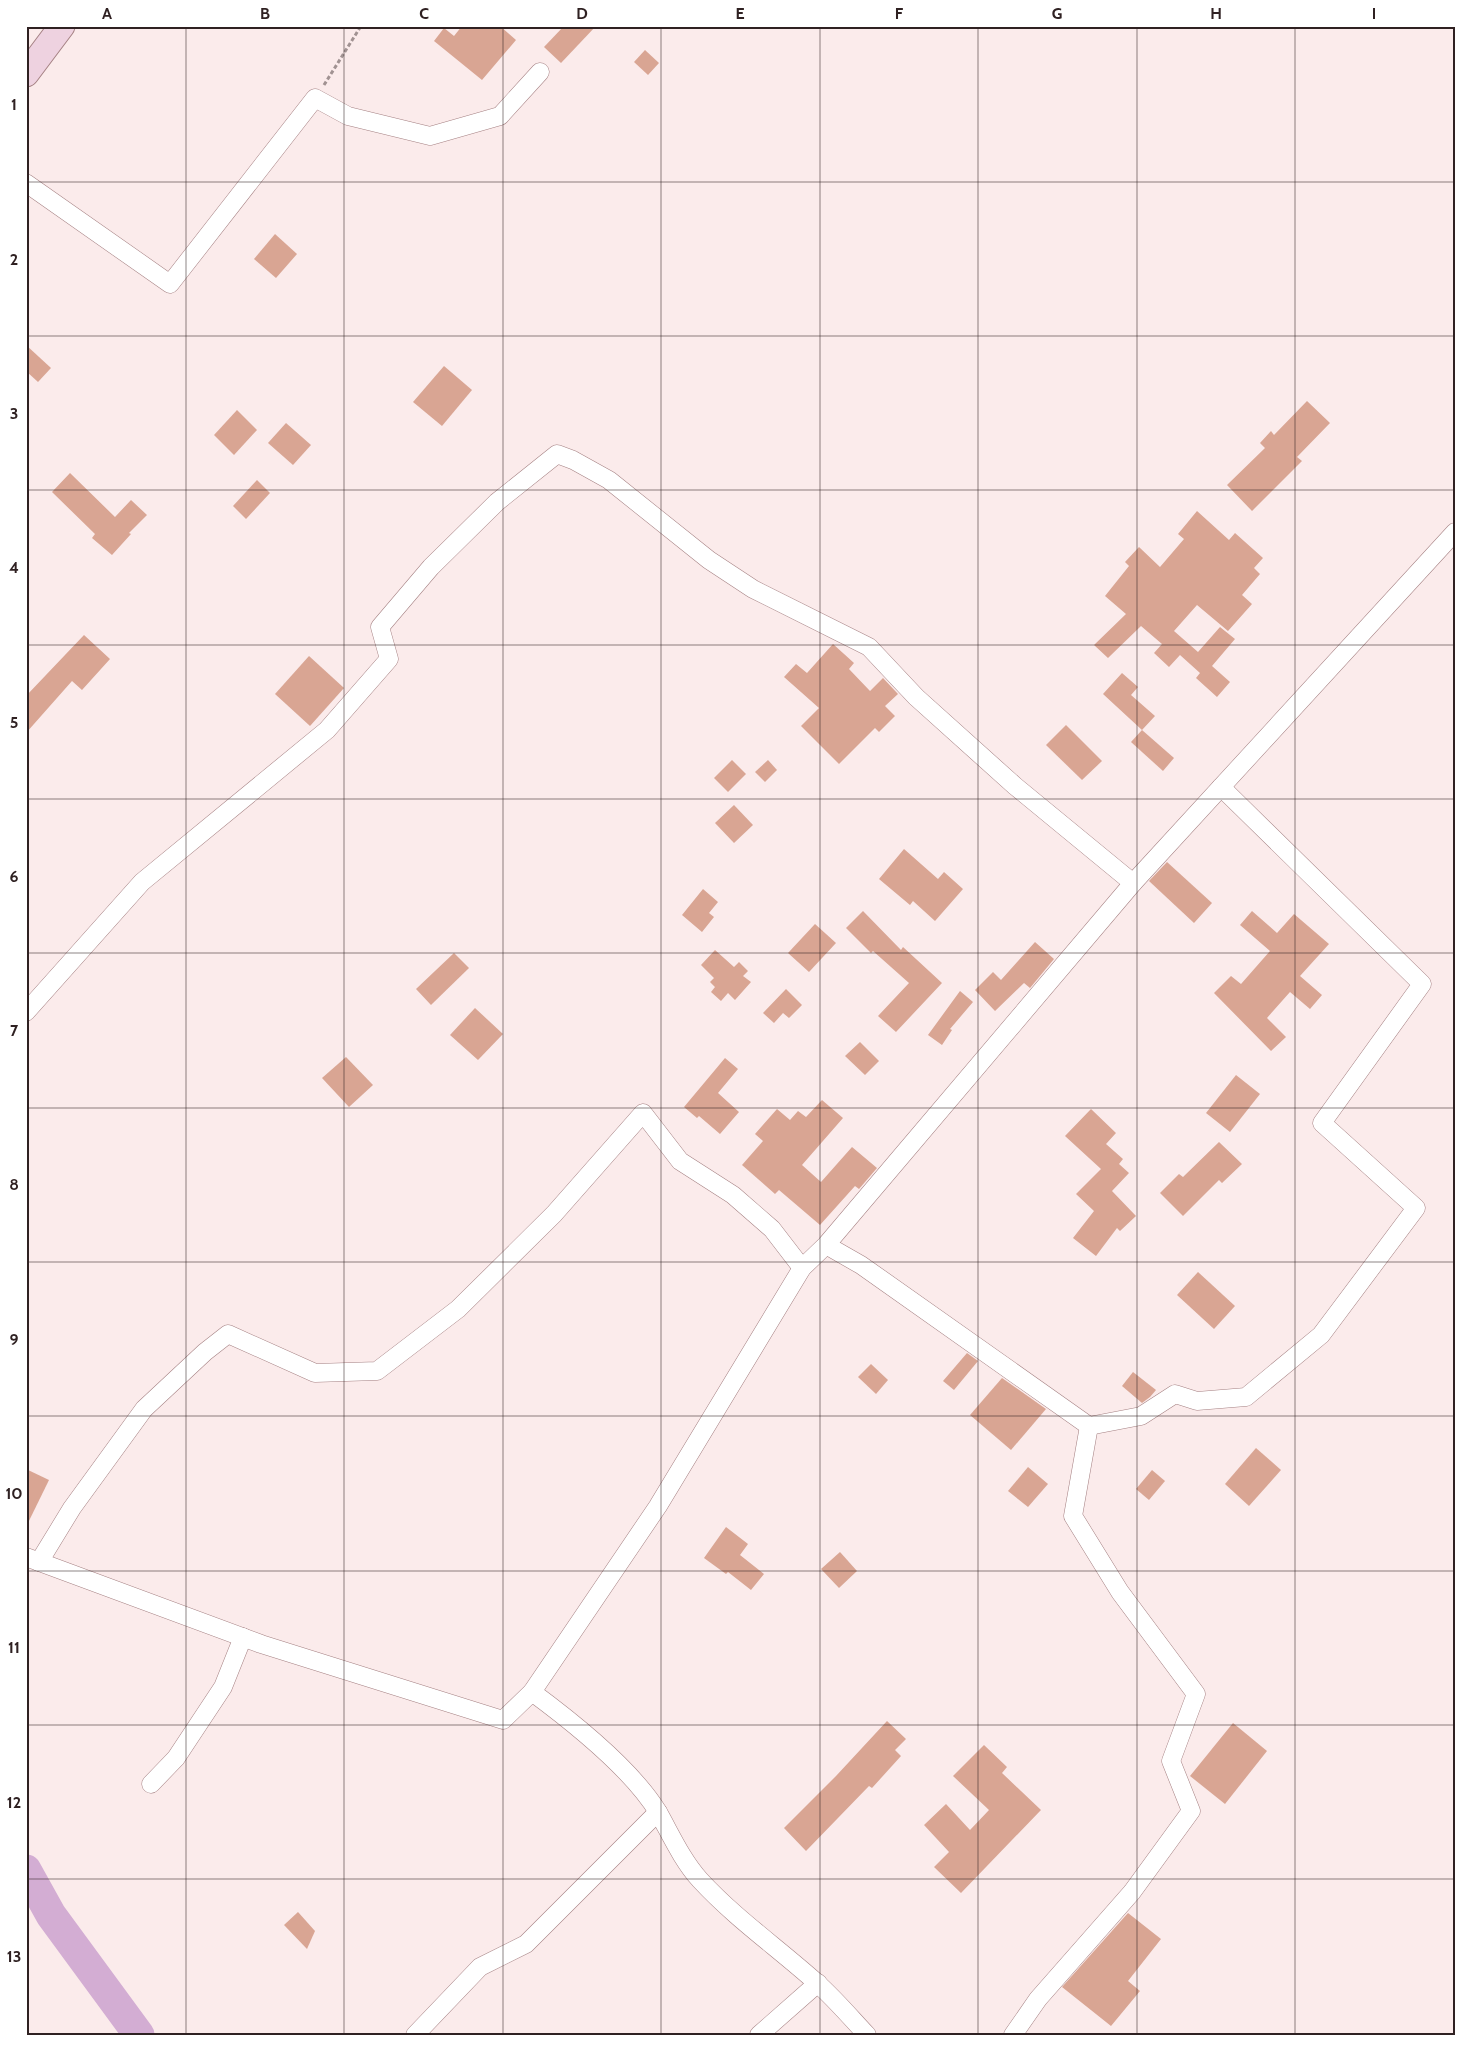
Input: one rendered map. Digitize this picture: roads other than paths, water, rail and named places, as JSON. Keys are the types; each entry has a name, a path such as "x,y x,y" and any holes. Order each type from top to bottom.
{"main road":[{"path":"26,74 62,26"}],"street":[{"path":"26,183 170,284 315,98 348,116 430,136 500,116 540,72"},
{"path":"26,1012 142,882 327,730 389,659 380,627 386,619 431,567 497,502 557,454 573,460 609,480 709,560 753,589 869,647 916,697 1015,786 1133,883"},
{"path":"802,1268 772,1229 733,1195 680,1161 643,1113 554,1214 458,1309 377,1371 316,1373 228,1334 205,1352 144,1409 32,1560 243,1638 503,1720 532,1692 658,1506 802,1268 826,1246 1133,883 1455,532"},
{"path":"826,1246 861,1265 1090,1426 1141,1416 1175,1394 1197,1401 1246,1398 1321,1335 1416,1208 1322,1123 1422,984 1221,787"},
{"path":"1012,2035 1038,1999 1132,1892 1191,1811 1172,1761 1196,1694 1120,1592 1074,1516 1090,1426"},
{"path":"151,1784 176,1758 223,1687 243,1638"},
{"path":"532,1692 572,1721 635,1781 658,1812 668,1832 699,1878 739,1918 818,1983 867,2035"},
{"path":"415,2035 480,1967 526,1944 658,1812"},
{"path":"759,2035 818,1983"}],"waterway":[{"path":"26,1870 51,1915 139,2035"}]}
